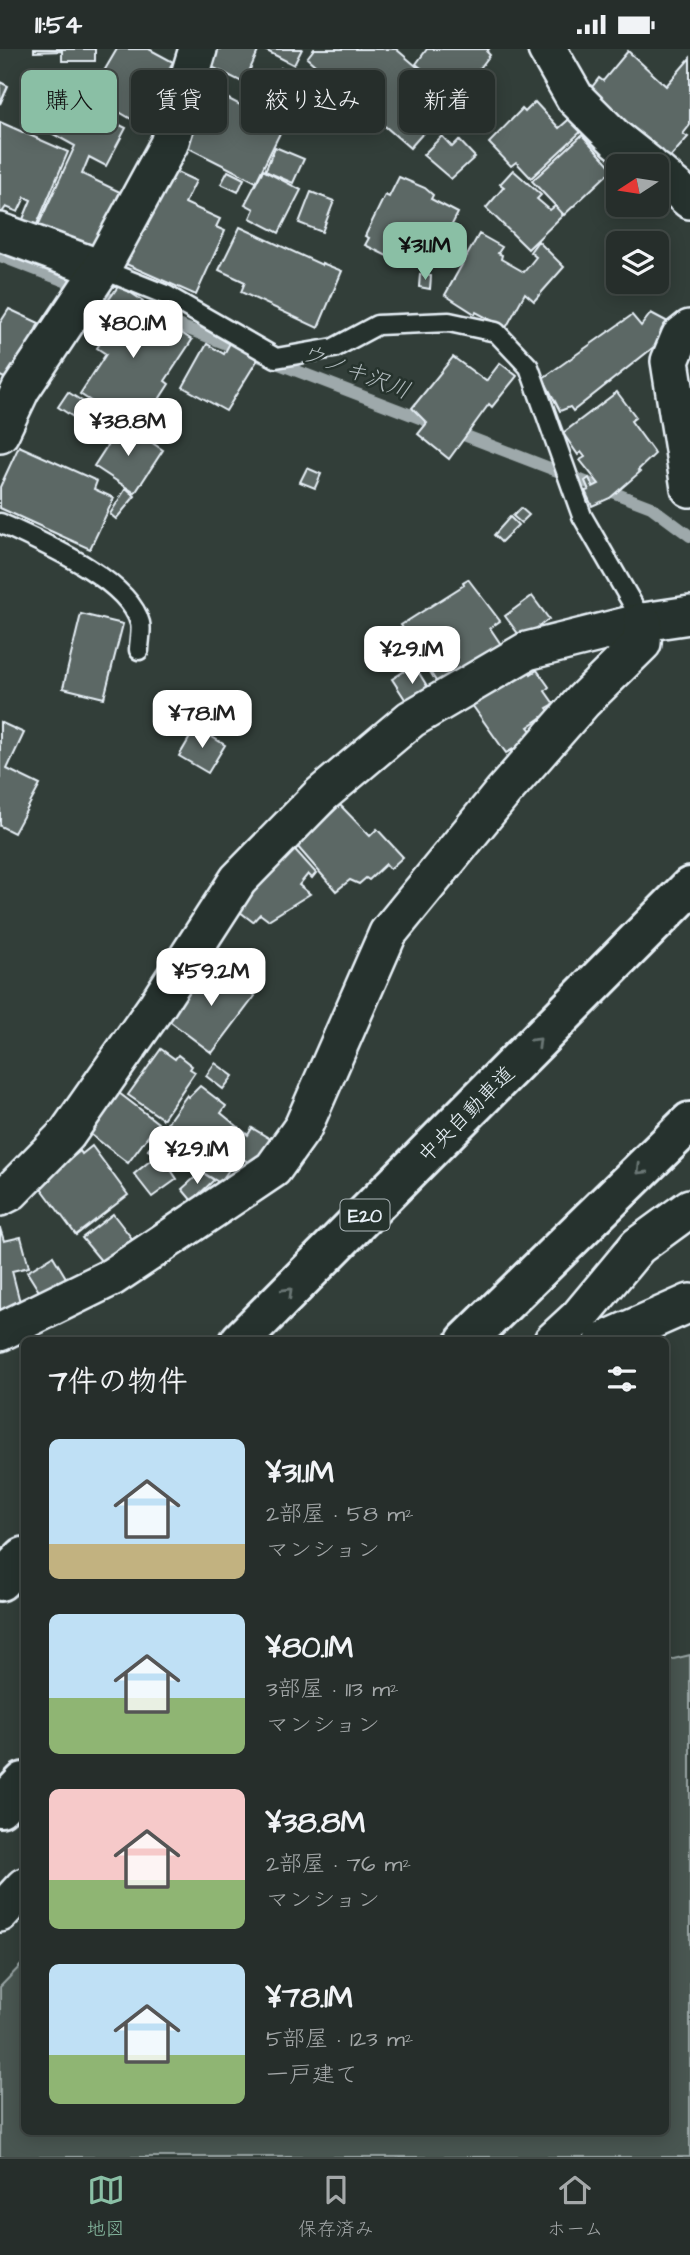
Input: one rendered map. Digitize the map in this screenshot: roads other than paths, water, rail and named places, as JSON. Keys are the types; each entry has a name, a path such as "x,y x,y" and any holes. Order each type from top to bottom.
{"highway":[{"name":"中央自動車道","path":"244,1337 690,887"},
{"path":"470,1337 690,1122"},
{"path":"0,1807 21,1785"}],"street":[{"path":"0,433 21,389 101,269 169,143 198,49"},
{"path":"547,49 575,98 615,139 634,154"},
{"path":"669,182 690,200"},
{"path":"0,232 101,269"},
{"path":"690,329 680,338 670,361 690,488"},
{"path":"0,1197 10,1192 67,1134 158,1004 238,880 321,795 411,719 527,651 643,622 690,615"},
{"path":"0,1332 112,1277 273,1169 303,1127 388,933 504,791 583,701 642,643 643,622"},
{"path":"557,1337 579,1317 638,1247 690,1208"},
{"path":"613,1337 690,1303"},
{"path":"0,1913 21,1890"}],"lane":[{"path":"101,269 166,295 276,358 334,348 377,325 449,322 496,332 529,367 582,516 643,622"},
{"path":"0,523 82,562 125,600 140,622 139,650"}],"waterway":[{"name":"ウノキ沢川","path":"0,256 124,304"},
{"name":"ウノキ沢川","path":"141,311 651,507 690,536"}]}
